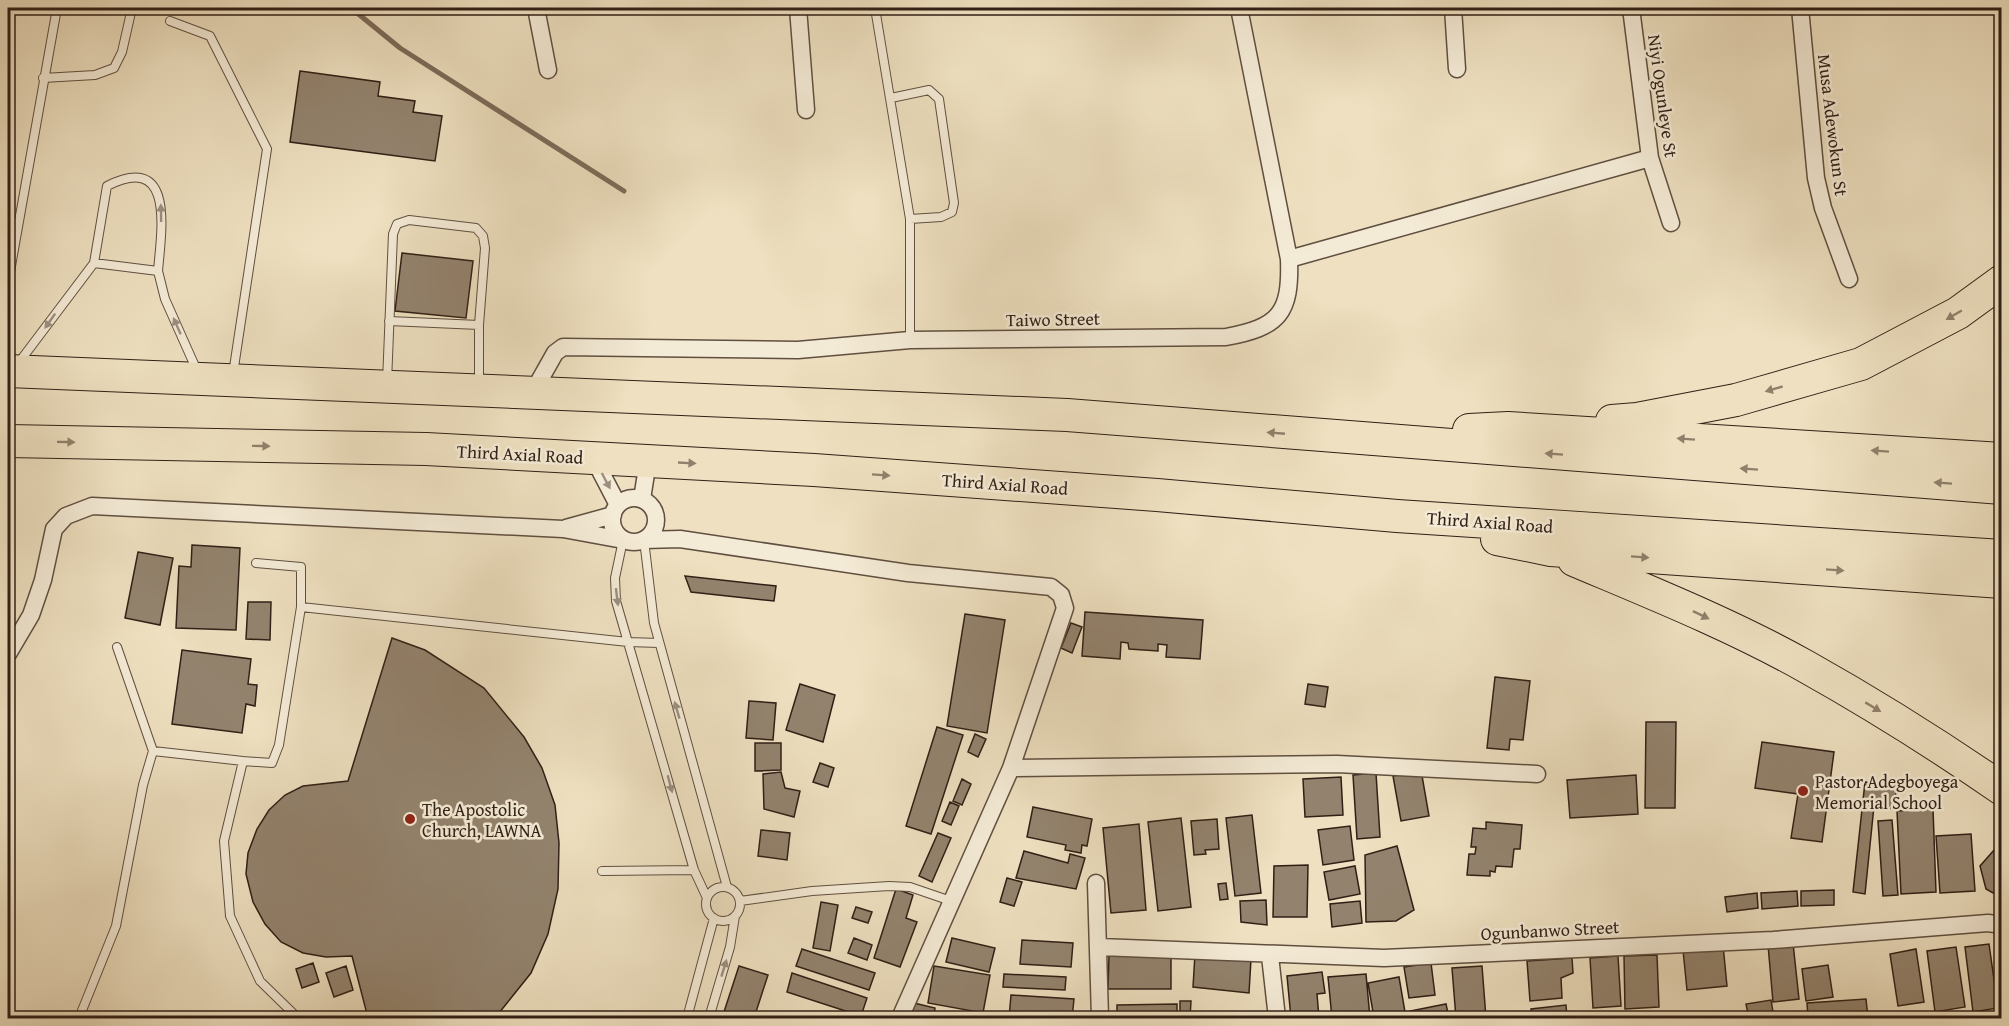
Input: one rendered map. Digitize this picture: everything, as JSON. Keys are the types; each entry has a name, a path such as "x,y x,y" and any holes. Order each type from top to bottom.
{"highway":[{"path":"1326,437 1636,419 1736,400 1860,364 1958,313 2001,281"},
{"path":"10,371 1067,415 2001,488"},
{"path":"1508,428 2001,459"},
{"name":"Third Axial Road","path":"8,441 426,449 593,457 1157,495 1397,516 2001,556"},
{"path":"1397,516 1551,550 2001,582"},
{"path":"1551,550 1683,606 1804,665 1941,747 2001,789"}],"street":[{"path":"536,8 548,70"},
{"path":"798,8 807,110"},
{"name":"Taiwo Street","path":"533,392 555,353 563,347 798,350 910,340 1226,337 1248,333 1269,325 1282,309 1290,290 1289,259 1239,8"},
{"path":"1453,8 1457,69"},
{"name":"Niyi Ogunleye St","path":"1631,8 1650,158 1671,223"},
{"name":"Musa Adewokun St","path":"1800,8 1816,178 1823,208 1849,279"},
{"path":"1289,259 1650,158"},
{"path":"593,457 615,510 612,526 623,540"},
{"path":"642,500 648,461"},
{"path":"562,529 615,510 625,500 642,500 654,511 656,520 655,528 644,540"},
{"path":"8,654 31,615 44,580 54,530 66,516 92,506 562,529 630,542 680,539 909,573 1051,587 1061,595 1065,608 1011,768 900,1018"},
{"path":"656,520 680,539"},
{"path":"1011,768 1337,764 1537,774"},
{"path":"1096,883 1100,947 1100,1018"},
{"name":"Ogunbanwo Street","path":"1100,947 1270,956 1384,958 1773,940 1988,923 2001,925"},
{"path":"1270,956 1277,1018"}],"lane":[{"path":"8,283 57,8"},
{"path":"43,78 95,75 114,68 122,52 132,8"},
{"path":"875,8 910,219 910,340"},
{"path":"170,21 210,36 267,149 232,380"},
{"path":"891,98 929,90 939,99 954,203 952,212 941,217 910,219"},
{"path":"10,371 94,263 107,186 126,176 146,181 158,192 162,208 158,271 165,299 200,379"},
{"path":"387,386 393,234 397,224 410,220 476,228 483,236 485,248 479,325 479,390"},
{"path":"94,263 158,271"},
{"path":"389,321 479,325"},
{"path":"623,540 615,578 616,601 694,870 707,898 708,913 714,918 728,920 735,916"},
{"path":"644,540 659,643 727,887"},
{"path":"153,751 272,763 279,745 301,606 301,567 256,563"},
{"path":"301,606 628,642 659,643"},
{"path":"80,1018 116,926 143,785 153,751 117,647"},
{"path":"243,761 224,842 230,916 260,981 298,1018"},
{"path":"602,871 694,870"},
{"path":"740,901 812,891 889,886 910,887 951,901"},
{"path":"707,898 719,887 727,887 738,895 740,901 730,948 709,1018"},
{"path":"687,1018 714,918"}],"building":[{"path":"300,71 380,82 378,96 415,101 413,112 442,116 435,161 290,142"},
{"path":"402,253 473,261 466,318 395,311"},
{"path":"192,545 240,548 236,630 176,628 179,566 191,567"},
{"path":"138,552 173,558 160,625 125,618"},
{"path":"685,576 776,586 774,601 691,592"},
{"path":"248,602 271,602 270,640 246,639"},
{"path":"1085,612 1203,620 1200,659 1166,657 1167,645 1158,644 1158,651 1129,649 1128,643 1121,642 1120,659 1082,656"},
{"path":"965,614 1005,620 987,733 947,726"},
{"path":"1071,623 1082,627 1072,653 1061,648"},
{"name":"The Apostolic Church, LAWNA","path":"392,638 425,650 484,688 524,737 542,768 555,805 559,843 558,889 548,934 531,973 495,1018 368,1018 352,956 326,957 303,953 281,942 265,924 253,902 246,874 248,853 257,829 269,810 285,795 303,786 348,781"},
{"path":"182,650 251,659 248,684 257,685 255,706 246,704 242,733 172,724"},
{"path":"1495,677 1530,681 1523,740 1510,739 1509,750 1487,748"},
{"path":"800,684 835,695 823,742 786,730"},
{"path":"1308,684 1328,687 1325,707 1305,704"},
{"path":"749,701 776,703 773,740 746,738"},
{"path":"1646,722 1676,722 1675,808 1645,808"},
{"path":"937,727 963,735 931,834 906,826"},
{"path":"975,734 986,739 978,757 968,752"},
{"name":"Pastor Adegboyega Memorial School","path":"1762,742 1834,752 1822,842 1791,838 1798,794 1755,788"},
{"path":"755,743 781,743 781,770 755,771"},
{"path":"820,763 834,768 828,787 813,782"},
{"path":"1421,770 1429,816 1401,821 1393,776"},
{"path":"781,772 785,788 800,791 794,817 764,809 763,774"},
{"path":"1376,773 1380,837 1357,839 1353,775"},
{"path":"1636,775 1638,814 1570,818 1567,780"},
{"path":"1341,777 1343,815 1305,817 1303,779"},
{"path":"962,779 971,784 962,805 953,801"},
{"path":"1865,782 1897,785 1894,809 1874,806 1865,894 1853,892"},
{"path":"950,802 959,806 951,825 942,821"},
{"path":"1033,807 1092,819 1087,846 1082,845 1081,853 1065,850 1066,845 1027,837"},
{"path":"1933,809 1936,892 1901,894 1897,811"},
{"path":"1252,815 1261,893 1235,896 1226,818"},
{"path":"1181,818 1191,907 1158,911 1148,822"},
{"path":"1217,819 1219,849 1205,850 1206,854 1194,855 1191,821"},
{"path":"1892,820 1898,895 1883,896 1878,821"},
{"path":"1486,822 1522,825 1520,849 1514,849 1512,867 1496,866 1495,872 1490,871 1490,876 1467,875 1469,854 1475,854 1476,847 1471,847 1473,828 1486,829"},
{"path":"1139,824 1146,910 1111,913 1103,828"},
{"path":"1350,826 1354,860 1323,865 1318,830"},
{"path":"761,830 790,833 787,860 758,856"},
{"path":"938,833 951,838 932,882 919,876"},
{"path":"1971,834 1975,891 1940,893 1936,836"},
{"path":"1397,846 1414,910 1396,921 1366,922 1365,855"},
{"path":"1995,849 2002,853 2002,898 1986,889 1980,866"},
{"path":"1024,851 1068,863 1070,854 1085,858 1076,889 1016,878"},
{"path":"1308,865 1307,917 1273,917 1274,866"},
{"path":"1355,866 1360,894 1329,900 1324,872"},
{"path":"1007,878 1022,882 1014,906 1000,902"},
{"path":"1226,883 1228,899 1220,900 1218,884"},
{"path":"896,889 913,895 906,918 917,922 900,967 874,958"},
{"path":"1834,890 1834,905 1801,906 1801,891"},
{"path":"1797,891 1798,906 1762,909 1761,893"},
{"path":"1757,893 1758,908 1727,912 1725,897"},
{"path":"1266,900 1267,925 1241,922 1240,901"},
{"path":"1360,901 1362,923 1332,927 1330,904"},
{"path":"821,902 838,905 830,951 813,948"},
{"path":"856,907 872,912 868,923 852,918"},
{"path":"854,938 872,945 867,960 848,953"},
{"path":"952,938 995,948 989,972 946,962"},
{"path":"1022,940 1073,943 1071,967 1020,964"},
{"path":"1793,943 1799,999 1773,1002 1768,945"},
{"path":"1989,944 1998,1008 1973,1012 1965,947"},
{"path":"1723,945 1727,986 1687,990 1683,950"},
{"path":"1956,947 1965,1007 1935,1012 1927,951"},
{"path":"802,949 875,973 869,990 796,966"},
{"path":"1916,949 1924,1002 1898,1006 1890,954"},
{"path":"1195,954 1251,959 1249,993 1193,987"},
{"path":"1171,955 1171,989 1108,989 1109,956"},
{"path":"1657,955 1659,1007 1625,1009 1624,956"},
{"path":"1618,956 1621,1006 1593,1008 1590,958"},
{"path":"1572,958 1573,973 1561,978 1562,998 1530,1001 1527,961"},
{"path":"313,963 319,982 302,988 296,969"},
{"path":"1431,963 1435,995 1409,998 1404,967"},
{"path":"1828,965 1833,997 1806,1001 1802,969"},
{"path":"346,966 353,990 334,997 326,973"},
{"path":"739,966 768,975 754,1018 722,1018"},
{"path":"934,966 990,975 983,1013 928,1003"},
{"path":"1482,966 1486,1018 1456,1018 1452,968"},
{"path":"1322,972 1325,993 1317,994 1319,1018 1291,1018 1287,976"},
{"path":"792,973 867,998 861,1016 787,992"},
{"path":"1004,974 1066,977 1065,990 1003,987"},
{"path":"1366,974 1370,1018 1332,1018 1328,977"},
{"path":"1399,977 1406,1018 1374,1018 1368,983"},
{"path":"1011,995 1074,999 1072,1018 1009,1018"},
{"path":"1866,999 1868,1018 1808,1018 1807,1003"},
{"path":"1771,1000 1774,1018 1749,1018 1746,1004"},
{"path":"1180,1001 1191,1001 1190,1018 1180,1018"},
{"path":"914,1003 935,1008 934,1015 946,1018 910,1018"},
{"path":"1177,1004 1177,1018 1117,1018 1117,1005"},
{"path":"1446,1004 1449,1018 1411,1018 1410,1011"},
{"path":"1566,1005 1567,1018 1532,1018 1531,1009"},
{"path":"1660,1013 1660,1018 1624,1018 1624,1017"}],"waterway":[{"path":"351,8 400,48 624,191"}],"place":[{"name":"Pastor Adegboyega Memorial School","path":"1803,791"},
{"name":"The Apostolic Church, LAWNA","path":"410,819"}]}
